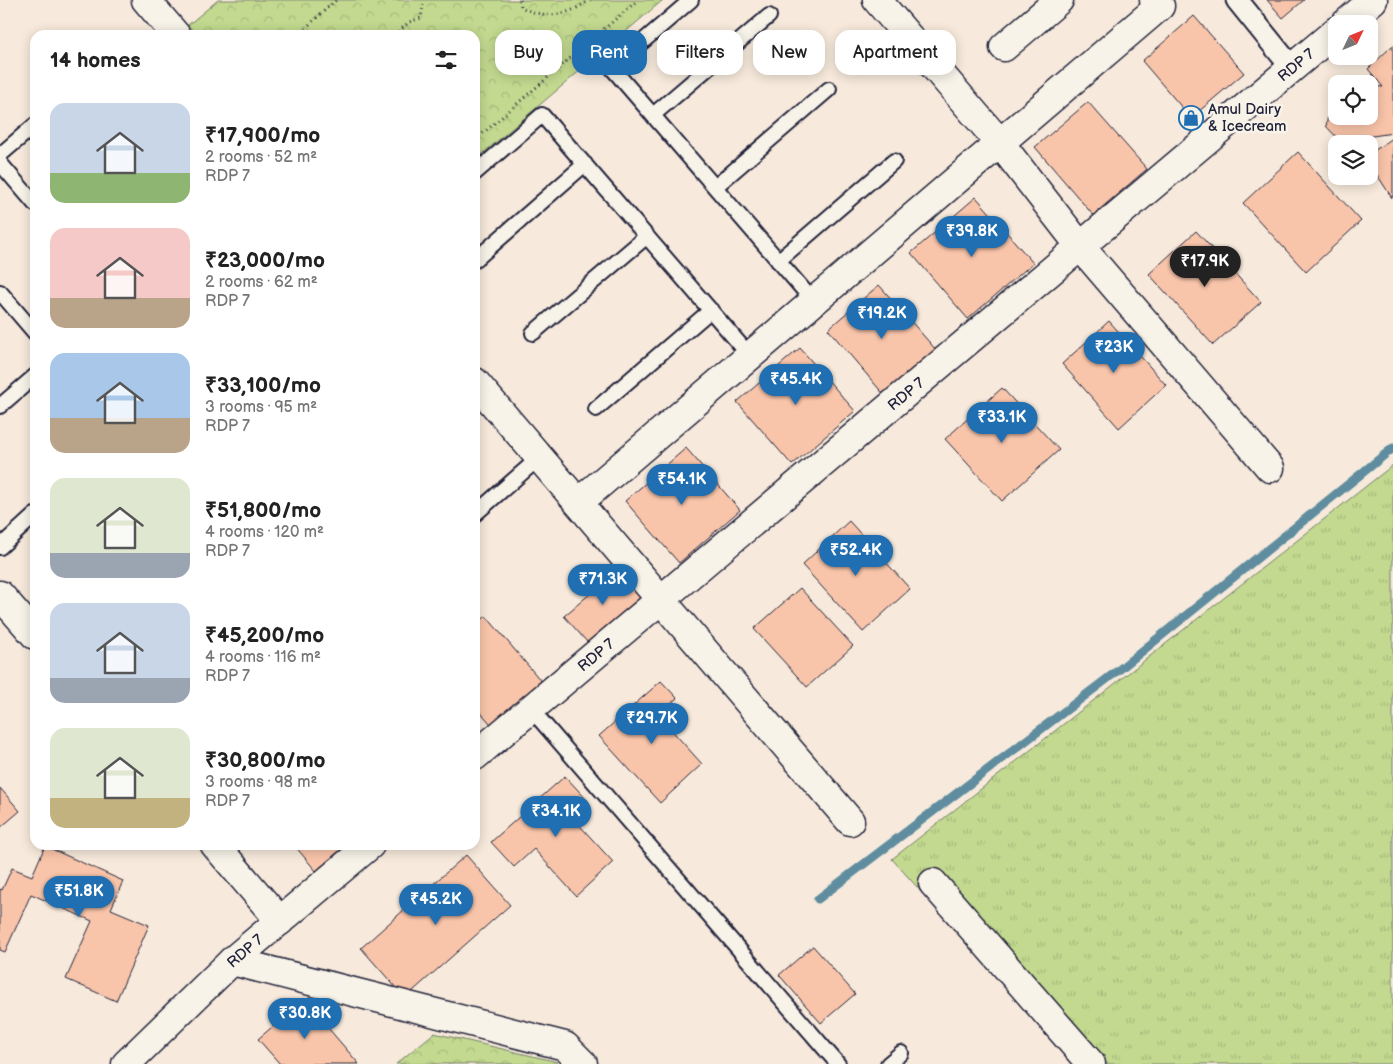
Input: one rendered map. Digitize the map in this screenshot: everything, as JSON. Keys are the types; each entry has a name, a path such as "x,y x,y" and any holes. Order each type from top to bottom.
{"street":[{"path":"146,0 172,30"},
{"path":"1004,47 1059,0"},
{"path":"579,502 1160,6 1154,0"},
{"path":"1237,0 1292,68"},
{"path":"1356,15 1373,0"},
{"path":"892,5 1080,246 1270,468"},
{"name":"RDP 7","path":"480,752 1328,38"},
{"path":"480,388 850,821"},
{"path":"0,595 30,629"},
{"path":"219,850 280,920"},
{"name":"RDP 7","path":"126,1064 232,961 364,850"},
{"path":"933,883 1091,1064"},
{"path":"232,961 566,1046 583,1064"}],"lane":[{"path":"691,0 612,68 814,302"},
{"path":"653,115 769,16"},
{"path":"715,187 829,89"},
{"path":"480,169 542,115 750,356"},
{"path":"0,155 30,129"},
{"path":"778,261 894,161"},
{"path":"0,163 30,198"},
{"path":"480,256 586,164"},
{"path":"533,333 647,236"},
{"path":"0,292 30,327"},
{"path":"596,409 711,310"},
{"path":"0,406 30,380"},
{"path":"480,510 540,457"},
{"path":"0,546 30,519"},
{"path":"531,709 838,1064"},
{"path":"888,1064 901,1053"}],"path":[{"path":"303,30 336,0"},
{"path":"400,30 409,22 421,18 424,0"},
{"path":"520,0 521,7 526,10 536,14 553,15 570,11 590,0"},
{"path":"480,136 638,0"}],"green space":[{"path":"218,0 663,0 628,30 572,30 572,75 575,75 480,156 480,30 192,30 188,25"},
{"path":"1393,465 1393,1064 1075,1064 892,859"},
{"path":"434,1033 558,1062 555,1064 396,1064"}],"building":[{"path":"1267,0 1304,0 1283,18"},
{"path":"1194,16 1244,73 1191,118 1142,61"},
{"path":"1393,45 1393,133 1378,135 1334,135 1326,126 1328,115 1328,125 1378,125 1378,87 1383,87 1378,81 1378,75 1373,75 1368,69 1372,65 1378,65 1378,59"},
{"path":"1088,102 1147,169 1093,215 1035,147"},
{"path":"1393,138 1392,198 1378,176 1378,148"},
{"path":"1298,152 1361,221 1306,272 1243,203"},
{"path":"976,197 1033,263 968,319 911,253"},
{"path":"1196,231 1261,302 1213,345 1149,274"},
{"path":"879,285 937,351 885,396 828,329"},
{"path":"1109,321 1166,385 1119,428 1062,364"},
{"path":"800,348 855,411 792,465 737,402"},
{"path":"1002,388 1059,450 1002,501 945,439"},
{"path":"686,448 740,510 679,563 625,501"},
{"path":"849,521 910,589 863,632 802,565"},
{"path":"619,569 642,596 588,643 564,616"},
{"path":"800,588 853,646 807,687 754,629"},
{"path":"486,616 547,688 497,731 480,712 480,621"},
{"path":"661,681 677,698 658,715 702,764 660,803 599,736"},
{"path":"565,776 588,801 571,816 613,862 576,896 534,849 514,867 491,842"},
{"path":"0,788 20,811 0,828"},
{"path":"43,850 54,850 123,881 111,909 149,925 116,1001 66,979 92,921 31,894 5,952 0,950 0,889 2,890 12,868 32,876"},
{"path":"298,850 340,850 316,871"},
{"path":"466,855 510,905 405,998 361,948"},
{"path":"813,946 855,994 821,1023 779,975"},
{"path":"304,1000 359,1064 280,1064 258,1039"}],"waterway":[{"path":"818,899 1120,669 1393,448"}],"place":[{"name":"Amul Dairy & Icecream","path":"1191,118"}]}
